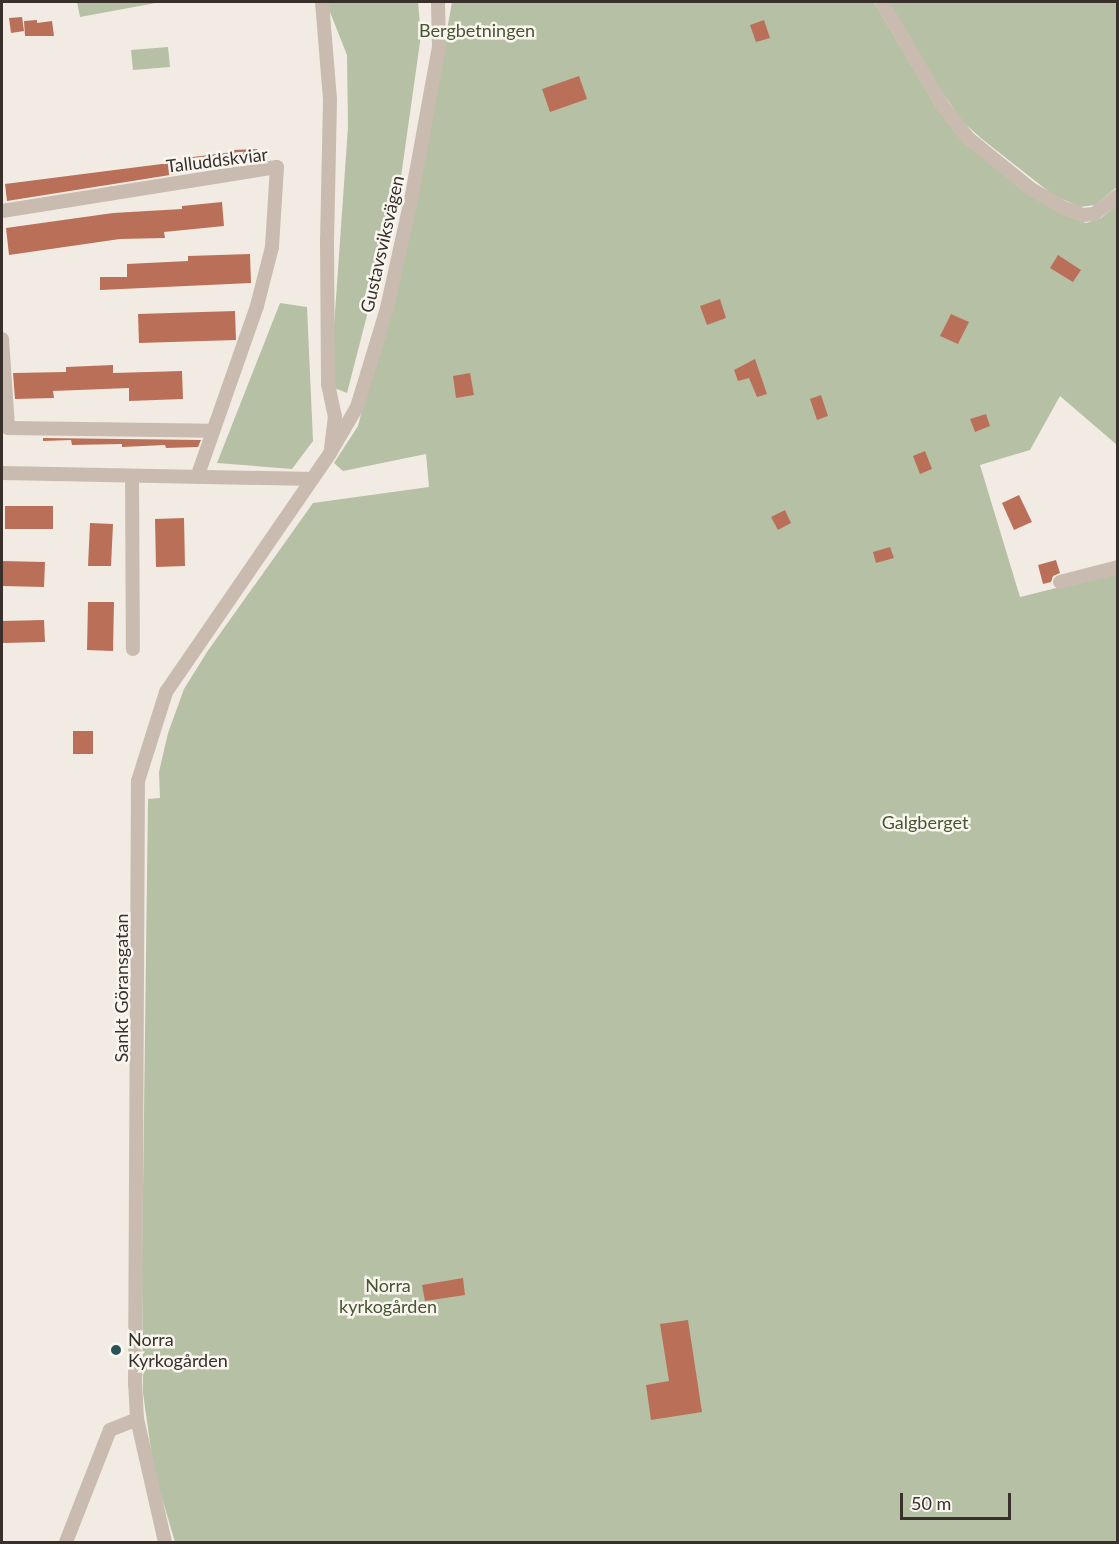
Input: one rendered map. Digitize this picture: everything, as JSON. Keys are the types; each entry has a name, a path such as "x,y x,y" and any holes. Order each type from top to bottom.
{"street":[{"path":"322,2 330,100 327,238 328,384 335,416 330,453"},
{"name":"Gustavsviksvägen","path":"312,479 357,407 387,308 412,195 438,56 438,2"},
{"path":"882,2 944,108 968,138 1031,189 1064,208 1083,215 1094,214 1118,196"},
{"name":"Talluddskviar","path":"2,211 277,167 272,247 257,306 197,477"},
{"path":"2,339 8,428 213,431"},
{"path":"2,473 312,479"},
{"path":"132,476 133,649"},
{"name":"Sankt Göransgatan","path":"165,1542 136,1419 138,782 165,692 312,479"},
{"path":"1060,582 1118,567"},
{"path":"66,1542 110,1430 136,1419"}],"green space":[{"path":"77,2 161,2 80,17"},
{"path":"326,2 418,2 421,35 399,191 347,393 332,387 331,369 348,127 347,55"},
{"path":"452,2 874,2 938,111 966,145 1031,189 1061,214 1086,223 1101,218 1117,205 1117,445 1060,396 1030,450 980,465 1020,597 1117,573 1117,1542 175,1542 154,1471 143,1393 142,1268 148,799 160,798 159,772 168,733 184,689 207,652 313,503 429,487 426,454 343,471 334,463 358,426 419,186"},
{"path":"889,2 1117,2 1117,187 1095,205 1080,207 1053,195 982,139 962,121 935,82"},
{"path":"168,47 170,67 133,70 131,50"},
{"path":"280,303 307,307 313,441 292,469 217,463"}],"building":[{"path":"22,17 24,31 11,33 9,18"},
{"path":"37,20 37,23 52,21 54,36 25,36 24,21"},
{"path":"764,20 770,38 756,42 750,25"},
{"path":"579,76 587,99 550,112 542,89"},
{"path":"257,149 258,161 7,201 5,184 185,161 185,158 233,152 233,150"},
{"path":"222,202 224,226 164,232 165,238 120,239 9,255 6,228 113,213 182,209 182,206"},
{"path":"250,254 251,283 100,290 100,277 127,277 127,264 188,261 188,256"},
{"path":"1058,255 1081,270 1073,282 1050,268"},
{"path":"720,299 726,318 707,325 700,306"},
{"path":"235,311 236,340 139,343 138,314"},
{"path":"951,314 969,322 958,344 940,336"},
{"path":"755,359 767,394 757,397 749,378 738,381 734,370"},
{"path":"113,365 113,373 182,371 183,399 129,401 129,388 53,391 54,398 15,399 13,373 66,372 66,367"},
{"path":"470,373 474,395 456,398 453,376"},
{"path":"821,395 828,416 817,420 810,399"},
{"path":"986,414 990,426 975,432 970,419"},
{"path":"43,438 201,440 198,447 166,448 165,445 122,447 122,444 72,445 71,440 43,441"},
{"path":"925,451 932,469 920,474 913,456"},
{"path":"1019,495 1032,522 1014,530 1002,503"},
{"path":"5,506 53,506 53,529 5,529"},
{"path":"785,510 791,523 778,530 771,517"},
{"path":"184,518 185,566 156,567 155,519"},
{"path":"90,523 113,524 111,566 88,566"},
{"path":"890,547 894,558 876,563 873,552"},
{"path":"1056,560 1060,573 1053,576 1051,582 1043,584 1038,565"},
{"path":"2,561 45,562 44,587 2,586"},
{"path":"88,602 114,602 113,651 87,650"},
{"path":"44,620 45,642 2,643 2,621"},
{"path":"73,731 93,731 93,754 73,754"},
{"path":"463,1278 465,1295 425,1301 422,1285"},
{"path":"688,1320 702,1412 651,1420 646,1385 669,1381 660,1324"}],"place":[{"name":"Norra Kyrkogården","path":"116,1350"}],"park label":[{"name":"Bergbetningen","path":"477,30"},
{"name":"Galgberget","path":"925,822"},
{"name":"Norra kyrkogården","path":"388,1296"}]}
